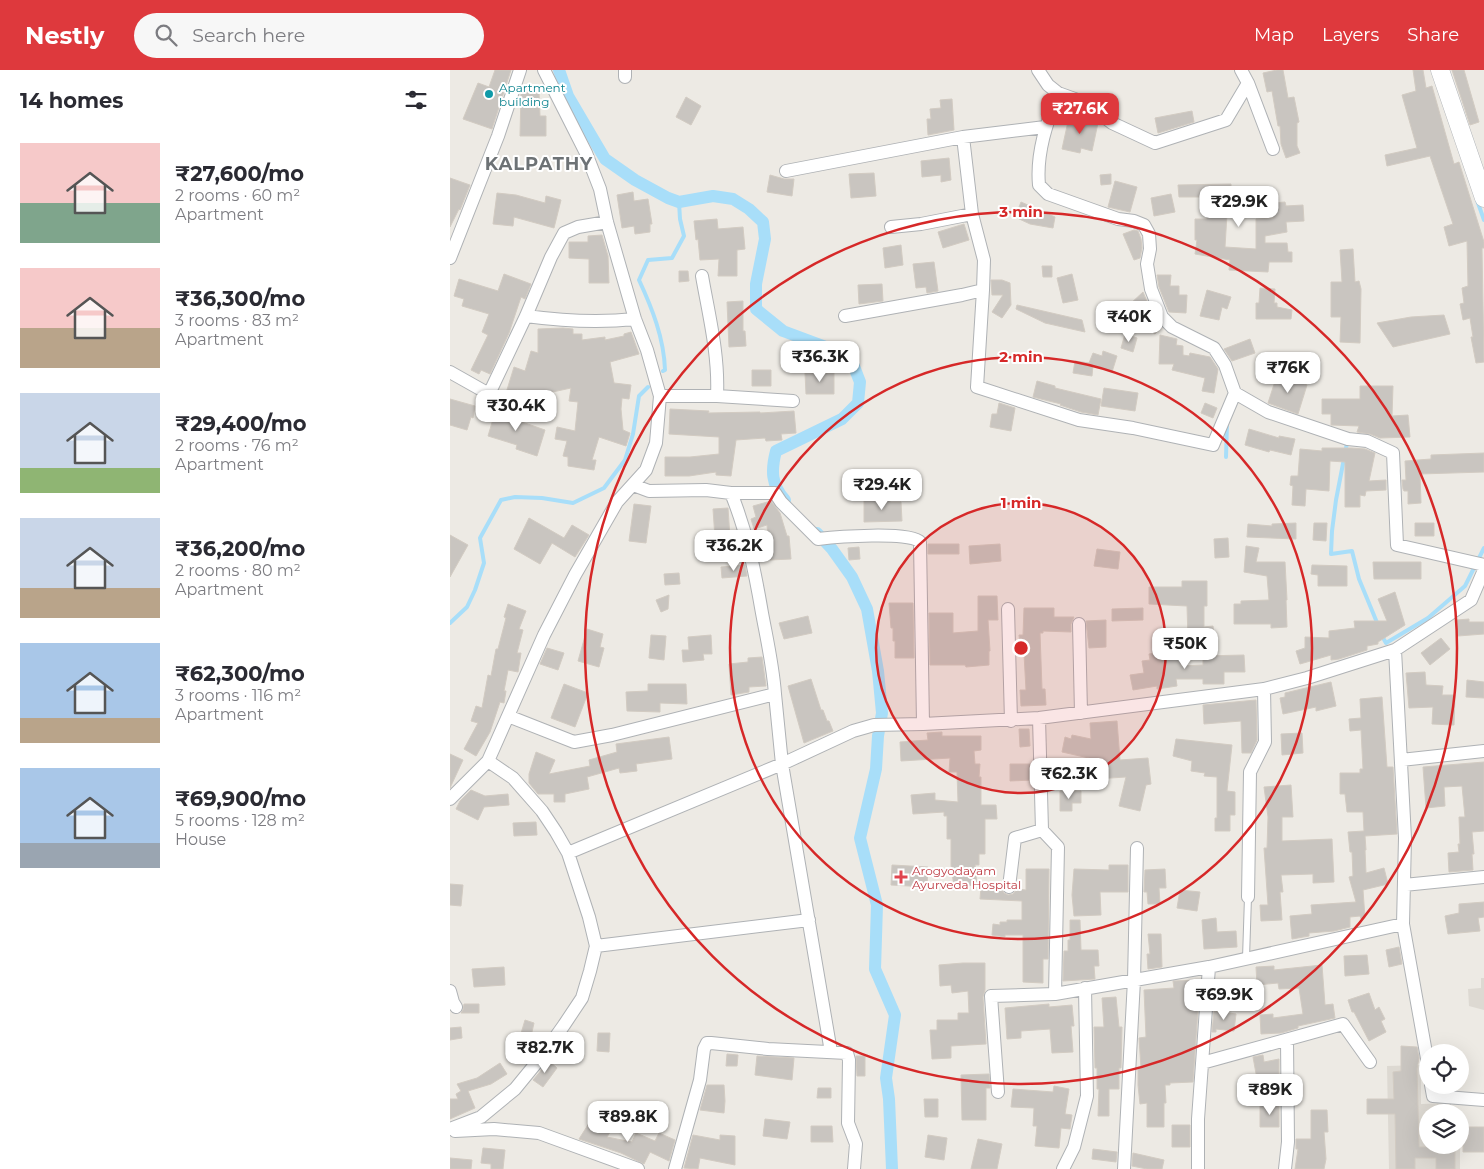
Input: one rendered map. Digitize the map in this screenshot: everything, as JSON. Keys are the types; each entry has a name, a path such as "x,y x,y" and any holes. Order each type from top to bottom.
{"street":[{"path":"450,258 498,136 520,70"},
{"path":"450,799 488,761 544,635 575,575 617,502 646,470 656,443 660,396 648,350 635,319 607,222 600,189 586,153 544,70"},
{"path":"1038,70 1048,85 1058,93 1086,103 1112,123 1156,143 1226,120 1248,83"},
{"path":"1241,70 1248,83 1273,148"},
{"path":"1440,70 1484,198"},
{"path":"1058,93 1045,127 1038,171 1040,185 1048,194 1118,219 1134,221 1144,225 1149,234 1150,249 1147,264 1150,280 1162,317 1172,327 1214,348 1225,365 1235,393 1268,412 1348,439 1367,441 1393,453 1397,545 1484,565"},
{"path":"786,170 963,137 1045,127"},
{"path":"963,137 972,214 984,260 977,387 1079,420 1133,428 1213,445 1235,393"},
{"path":"891,227 921,224 972,214"},
{"path":"450,372 489,394 526,316 551,257 564,233 578,227 607,222"},
{"path":"702,276 715,347 718,396"},
{"path":"846,316 962,296 983,290"},
{"path":"526,316 566,322 612,322 635,319"},
{"path":"660,396 718,396 793,401"},
{"path":"634,484 649,490 706,490 731,494 775,493 781,502 824,538 896,536 917,538 920,542 923,724"},
{"path":"731,494 740,515 757,584 772,663 782,764 831,1052"},
{"path":"1471,600 1484,570"},
{"path":"568,853 782,764 853,731 874,725 1011,721 1264,689 1307,678 1395,650 1471,600 1484,597"},
{"path":"1008,609 1011,721"},
{"path":"1079,624 1081,713"},
{"path":"1395,650 1405,838 1403,924 1424,1044"},
{"path":"1248,897 1250,772 1265,742 1264,689"},
{"path":"508,716 574,742 612,735 775,694"},
{"path":"1039,718 1042,830 1058,847 1055,994"},
{"path":"1400,760 1484,752"},
{"path":"450,1130 481,1117 515,1089 542,1056 582,998 596,946 589,916 568,853 542,811 513,778 488,761"},
{"path":"1009,887 1014,838 1042,830"},
{"path":"1124,1169 1134,980 1137,848"},
{"path":"1404,885 1484,878"},
{"path":"596,946 809,920"},
{"path":"998,1092 991,996 1055,994 1208,967 1403,924"},
{"path":"1198,1169 1198,1119 1208,967"},
{"path":"1063,1169 1074,1147 1086,1096 1085,988"},
{"path":"450,991 452,1002 456,1007"},
{"path":"1202,1063 1343,1024 1370,1062"},
{"path":"1285,1169 1288,1142 1287,1040"},
{"path":"675,1169 700,1080 704,1049 707,1044 712,1042 847,1053 849,1060 848,1124 856,1144 854,1169"},
{"path":"1433,1094 1433,1096 1484,1100"},
{"path":"450,1130 494,1129 539,1133 638,1169"}],"lane":[{"path":"1246,958 1248,897"}],"shaded area":[{"path":"1481,978 1484,978 1484,1010 1469,1006 1468,989 1481,988"},
{"path":"1419,1065 1421,1104 1419,1104 1419,1154 1460,1154 1460,1169 1389,1169 1387,1066"}],"building":[{"path":"495,70 511,70 492,129 463,119 478,83 489,87"},
{"path":"1283,70 1288,98 1294,97 1299,122 1297,123 1297,146 1300,153 1286,158 1281,144 1280,126 1278,126 1272,91 1267,92 1263,73"},
{"path":"1413,70 1423,70 1426,88 1432,86 1454,164 1459,162 1484,242 1484,248 1482,248 1484,362 1476,363 1471,337 1473,337 1470,318 1463,320 1460,304 1464,303 1462,288 1468,286 1467,241 1449,246 1444,227 1453,224 1430,156 1387,166 1385,155 1417,148 1402,95 1416,91"},
{"path":"1452,70 1464,70 1479,122 1470,125"},
{"path":"539,92 540,116 546,116 546,136 520,136 521,93"},
{"path":"686,97 701,106 691,125 676,117"},
{"path":"952,99 954,130 928,135 927,119 931,119 930,109 941,108 940,100"},
{"path":"1192,111 1194,122 1158,133 1155,118"},
{"path":"1069,117 1098,123 1092,151 1081,148 1080,153 1062,149"},
{"path":"949,158 951,180 941,182 941,175 922,177 921,161"},
{"path":"874,173 876,196 851,198 849,174"},
{"path":"1111,174 1111,184 1101,185 1100,175"},
{"path":"770,175 784,179 794,179 792,196 767,192"},
{"path":"450,178 470,185 460,210 450,227"},
{"path":"1115,181 1137,187 1130,212 1108,207"},
{"path":"1231,184 1231,189 1245,189 1245,214 1227,214 1225,247 1256,249 1256,219 1273,218 1272,203 1285,202 1286,206 1303,205 1304,221 1286,222 1287,232 1265,236 1265,243 1287,243 1288,252 1292,252 1292,262 1269,262 1268,272 1229,270 1230,260 1195,254 1197,240 1195,240 1195,219 1207,219 1207,197 1179,197 1178,185"},
{"path":"633,192 634,201 648,199 652,224 650,224 650,232 635,234 634,226 622,228 617,195"},
{"path":"497,193 516,195 545,203 546,196 561,200 554,228 514,217 513,226 493,224"},
{"path":"1171,194 1175,212 1154,216 1151,198"},
{"path":"1021,202 1055,217 1053,228 1030,224 1015,217"},
{"path":"717,219 718,229 743,227 745,249 737,250 737,276 718,276 719,259 700,260 694,221"},
{"path":"964,224 969,240 943,248 938,232"},
{"path":"1134,230 1138,231 1142,248 1140,258 1134,260 1123,234"},
{"path":"602,235 608,256 609,283 589,283 589,259 569,258 569,242 588,242 588,236"},
{"path":"901,245 903,265 885,268 883,248"},
{"path":"1353,249 1355,282 1359,281 1361,289 1360,343 1340,342 1341,317 1331,317 1331,282 1342,282 1340,250"},
{"path":"934,262 938,291 927,293 926,287 916,288 913,264"},
{"path":"1042,266 1052,266 1052,277 1043,277"},
{"path":"679,271 688,271 689,281 679,282"},
{"path":"504,274 531,284 525,299 521,297 509,333 490,374 481,370 479,374 471,370 488,335 482,332 489,314 462,306 464,299 454,296 459,279 498,291"},
{"path":"1072,274 1078,300 1063,303 1057,278"},
{"path":"1157,275 1171,275 1170,286 1179,286 1179,295 1187,295 1186,313 1169,312 1159,287"},
{"path":"991,280 1002,280 1010,283 1011,305 1002,318 992,312 1003,295 992,295"},
{"path":"882,284 883,301 859,304 858,285"},
{"path":"1260,288 1275,289 1274,303 1277,303 1277,307 1292,310 1291,319 1256,319 1256,303 1259,303"},
{"path":"1207,290 1231,297 1227,309 1222,307 1219,320 1200,316"},
{"path":"1143,292 1151,311 1144,310 1161,327 1155,334 1142,325 1145,322 1129,305"},
{"path":"743,301 743,331 745,331 746,346 729,347 727,302"},
{"path":"1017,305 1082,320 1085,332 1045,323 1016,309"},
{"path":"1444,315 1450,334 1393,347 1377,323 1411,317"},
{"path":"538,329 573,329 573,334 582,334 582,340 605,337 605,340 624,336 624,334 631,332 639,354 610,362 614,383 631,385 629,399 622,398 621,409 623,430 630,433 626,446 599,437 592,460 596,460 594,470 568,466 568,457 563,456 567,441 555,439 557,427 575,431 578,402 569,401 571,388 548,393 547,398 517,390 515,396 506,393 514,367 525,371 531,351 538,353"},
{"path":"1125,334 1137,338 1133,352 1121,348"},
{"path":"1160,335 1177,339 1176,345 1183,346 1183,355 1189,356 1190,353 1210,357 1218,369 1214,393 1202,391 1205,378 1172,370 1174,364 1159,364"},
{"path":"1250,339 1255,353 1232,361 1224,349"},
{"path":"1103,351 1117,356 1112,372 1093,365 1092,376 1073,373 1075,361 1089,363 1093,353 1102,356"},
{"path":"752,370 771,370 771,386 752,386"},
{"path":"805,373 834,373 834,394 806,394"},
{"path":"1277,375 1307,385 1298,414 1268,403"},
{"path":"1037,381 1055,386 1055,388 1101,399 1098,415 1081,412 1061,404 1033,397"},
{"path":"1360,386 1393,386 1392,416 1408,415 1410,437 1380,438 1357,432 1359,426 1331,425 1331,414 1322,414 1322,399 1360,399"},
{"path":"1104,388 1138,393 1135,411 1101,406"},
{"path":"450,399 475,406 473,418 471,417 467,430 450,425"},
{"path":"999,403 1015,408 1011,431 990,427 992,414 997,414"},
{"path":"1205,403 1217,408 1213,418 1201,413"},
{"path":"496,409 524,418 522,422 545,430 537,456 516,449 517,445 488,436"},
{"path":"670,409 709,411 708,413 794,411 796,433 781,434 782,440 766,441 765,438 736,440 731,476 716,475 716,472 689,476 665,476 665,457 719,454 719,437 669,434"},
{"path":"1249,429 1279,438 1279,436 1295,439 1291,455 1270,450 1269,452 1245,445"},
{"path":"1322,448 1365,449 1375,453 1369,481 1386,480 1386,490 1366,491 1365,496 1360,495 1360,507 1345,507 1345,462 1330,461 1329,491 1306,489 1305,506 1292,505 1293,486 1290,485 1291,476 1298,476 1300,449 1322,451"},
{"path":"1484,453 1484,472 1420,474 1421,503 1408,504 1408,491 1404,491 1402,480 1406,480 1405,461 1431,459 1431,455"},
{"path":"890,498 890,502 901,502 902,521 864,522 864,499"},
{"path":"771,501 780,513 787,536 789,536 791,559 770,560 767,525 754,529 751,519 756,517 753,506"},
{"path":"634,504 651,506 646,543 629,541"},
{"path":"728,508 730,537 715,538 713,509"},
{"path":"529,518 564,538 572,525 589,535 575,557 552,543 540,564 514,549"},
{"path":"1296,523 1296,539 1247,537 1248,524 1272,526 1272,524"},
{"path":"1314,523 1327,523 1326,541 1313,540"},
{"path":"1415,523 1434,523 1434,536 1415,536"},
{"path":"450,535 468,545 450,577"},
{"path":"1228,538 1229,557 1215,558 1214,539"},
{"path":"928,544 959,544 959,554 928,554"},
{"path":"1000,544 1001,561 970,564 969,546"},
{"path":"1246,546 1259,548 1256,562 1285,562 1287,627 1271,628 1271,624 1234,624 1234,604 1241,604 1241,601 1269,600 1267,576 1244,572"},
{"path":"859,547 860,559 849,560 848,548"},
{"path":"1097,549 1120,552 1118,569 1094,566"},
{"path":"1373,562 1421,562 1421,579 1374,579"},
{"path":"745,565 747,576 722,578 721,567"},
{"path":"1312,565 1347,566 1347,586 1318,586 1318,575 1311,574"},
{"path":"679,573 680,584 665,585 664,574"},
{"path":"1182,581 1207,581 1207,606 1204,606 1204,627 1213,626 1214,637 1188,638 1187,606 1149,604 1149,587 1182,587"},
{"path":"1395,592 1405,625 1378,642 1378,644 1367,646 1367,650 1339,659 1331,660 1331,655 1300,664 1296,651 1305,648 1305,637 1329,638 1329,631 1355,628 1354,621 1387,621 1378,599"},
{"path":"669,595 668,609 661,612 656,600"},
{"path":"978,596 997,596 998,620 988,620 989,665 966,667 965,665 930,665 929,613 953,613 953,633 978,631"},
{"path":"889,603 913,603 914,658 895,658 895,641 893,641"},
{"path":"508,604 526,611 519,629 523,630 517,653 521,653 518,672 508,670 504,703 500,702 490,732 476,756 464,749 478,723 471,721 476,706 482,708 488,675 491,676"},
{"path":"1024,608 1054,608 1054,617 1074,617 1071,624 1071,632 1043,631 1043,633 1040,633 1042,689 1045,689 1046,705 1021,706 1020,690 1026,690 1024,654 1021,654 1019,635 1023,635"},
{"path":"1143,608 1143,620 1112,621 1112,609"},
{"path":"808,616 812,633 784,639 779,623"},
{"path":"1469,619 1469,622 1484,622 1484,634 1458,636 1457,620"},
{"path":"1106,620 1106,647 1089,648 1086,621"},
{"path":"587,629 603,634 600,647 604,648 599,667 578,661"},
{"path":"651,635 666,636 664,660 649,658"},
{"path":"711,635 712,654 703,654 704,660 683,662 682,650 689,650 688,637"},
{"path":"1441,638 1450,649 1430,665 1421,653"},
{"path":"547,648 564,653 558,670 540,664"},
{"path":"1181,649 1181,666 1203,665 1203,656 1244,655 1245,672 1224,672 1224,684 1203,684 1203,679 1176,679 1177,686 1157,689 1157,686 1133,690 1130,675 1144,673 1142,661 1150,660 1149,654"},
{"path":"762,657 766,686 749,687 749,692 731,695 729,664 748,662 748,658"},
{"path":"1425,672 1426,685 1443,686 1442,695 1455,695 1454,725 1432,724 1433,707 1409,708 1406,673"},
{"path":"811,679 821,710 823,710 833,731 804,743 788,686"},
{"path":"1467,680 1484,682 1484,698 1466,697"},
{"path":"1331,682 1336,706 1316,711 1316,707 1283,714 1280,698 1285,697 1285,693"},
{"path":"564,684 588,693 575,727 551,718"},
{"path":"648,684 686,684 687,704 660,703 660,712 627,711 626,692 648,691"},
{"path":"1382,697 1387,767 1393,767 1397,834 1365,836 1365,850 1366,873 1384,868 1388,884 1363,890 1365,918 1361,919 1360,916 1350,917 1350,927 1334,931 1309,933 1309,936 1292,939 1290,916 1312,914 1311,905 1356,902 1349,877 1353,876 1352,852 1350,852 1348,832 1364,831 1363,812 1347,812 1345,794 1340,794 1340,773 1360,773 1360,769 1363,769 1361,730 1350,731 1349,719 1361,718 1360,699"},
{"path":"1256,700 1257,740 1251,753 1242,753 1241,721 1204,724 1203,705"},
{"path":"1117,721 1120,760 1148,758 1151,784 1146,785 1140,811 1119,806 1126,777 1095,779 1094,762 1090,762 1089,758 1062,752 1065,737 1071,739 1072,735 1091,739 1090,723"},
{"path":"1019,729 1029,729 1030,746 1020,747"},
{"path":"942,732 942,736 981,736 981,750 974,751 975,764 980,764 981,805 996,805 997,819 985,819 985,854 979,854 979,865 975,865 977,885 954,887 951,865 951,839 947,839 947,816 944,816 944,812 913,814 911,795 935,793 935,800 958,802 957,772 949,772 950,758 901,761 900,742 928,740 927,733"},
{"path":"1302,733 1303,753 1282,755 1281,734"},
{"path":"669,737 672,759 636,764 637,771 620,773 619,768 587,777 589,789 565,794 565,802 554,802 554,794 538,794 529,783 529,774 536,752 555,760 549,774 590,766 589,760 617,752 616,744"},
{"path":"1176,739 1232,745 1227,791 1235,792 1235,815 1230,815 1230,831 1215,831 1215,818 1217,818 1217,777 1204,776 1205,773 1191,771 1192,761 1173,756"},
{"path":"450,754 463,760 450,788"},
{"path":"1484,762 1484,831 1472,832 1473,870 1449,872 1448,853 1459,852 1459,817 1465,817 1462,786 1444,787 1445,806 1426,808 1423,767"},
{"path":"1010,764 1032,764 1033,780 1010,781"},
{"path":"1291,785 1293,817 1282,817 1282,841 1332,839 1334,882 1313,883 1313,874 1281,875 1283,892 1280,892 1282,920 1261,921 1260,905 1268,905 1264,848 1267,848 1268,817 1264,787"},
{"path":"471,790 485,796 508,794 509,805 484,807 478,820 456,809 460,801"},
{"path":"1060,791 1081,791 1081,803 1072,803 1072,811 1060,811"},
{"path":"536,822 537,835 514,836 513,823"},
{"path":"892,865 928,867 927,887 891,885"},
{"path":"1109,865 1128,865 1128,892 1100,892 1101,915 1074,916 1072,895 1074,869 1109,870"},
{"path":"1026,869 1049,869 1048,959 1043,959 1043,983 1023,982 1023,935 1005,935 1005,937 992,935 993,924 1000,925 1000,922 1007,922 1007,920 1022,920 1022,901 980,899 981,887 1001,888 1008,895 1013,894 1017,889 1026,890"},
{"path":"1165,869 1166,888 1159,888 1160,904 1148,904 1147,892 1144,892 1145,870"},
{"path":"450,884 463,885 461,906 450,905"},
{"path":"1180,890 1200,892 1197,911 1177,908"},
{"path":"1484,902 1484,917 1478,918 1480,931 1448,934 1445,916 1459,913 1459,904"},
{"path":"1216,918 1217,932 1236,931 1237,947 1204,949 1202,920"},
{"path":"1070,920 1080,920 1081,950 1098,950 1099,966 1094,966 1095,979 1063,981 1064,951 1068,951"},
{"path":"1148,934 1161,934 1162,967 1148,969 1147,954 1150,954"},
{"path":"1399,947 1402,964 1389,967 1386,950"},
{"path":"1367,955 1369,974 1345,976 1344,956"},
{"path":"985,963 985,990 983,997 986,1044 951,1046 951,1058 932,1059 930,1030 937,1030 937,1020 958,1020 958,1013 969,1013 968,991 952,993 951,985 940,986 939,965"},
{"path":"1322,965 1325,1005 1333,1004 1335,1018 1298,1026 1298,1028 1281,1033 1261,1034 1260,1015 1273,1014 1273,1018 1303,1014 1299,988 1279,989 1278,983 1257,985 1256,967 1274,966 1274,970"},
{"path":"504,967 505,985 474,987 472,969"},
{"path":"1200,980 1193,1082 1165,1085 1164,1127 1147,1127 1147,1103 1140,1104 1138,1085 1138,1068 1141,1068 1139,1038 1146,1037 1144,990 1174,988 1173,981"},
{"path":"1233,980 1249,980 1249,992 1233,992"},
{"path":"1369,993 1375,1010 1379,1007 1385,1019 1381,1021 1386,1032 1369,1041 1354,1012 1352,1012 1348,1000"},
{"path":"1116,997 1119,1027 1122,1027 1119,1089 1109,1089 1109,1116 1098,1116 1099,1089 1097,1089 1097,1068 1095,1068 1094,1027 1104,1027 1102,998"},
{"path":"464,1004 479,1004 479,1013 461,1013"},
{"path":"1049,1004 1049,1007 1072,1005 1074,1026 1071,1026 1073,1052 1052,1053 1050,1029 1021,1031 1021,1038 1007,1039 1005,1008"},
{"path":"1214,1011 1236,1014 1234,1031 1216,1029 1216,1032 1212,1032"},
{"path":"525,1020 534,1023 530,1041 519,1040"},
{"path":"461,1027 462,1038 450,1040 450,1028"},
{"path":"598,1033 610,1033 609,1052 597,1051"},
{"path":"1401,1046 1417,1047 1419,1058 1417,1069 1419,1154 1455,1154 1455,1169 1436,1169 1436,1158 1415,1158 1415,1169 1396,1169 1395,1114 1367,1114 1367,1099 1394,1099 1393,1072 1401,1071"},
{"path":"727,1054 738,1055 737,1066 726,1066"},
{"path":"1263,1055 1264,1062 1279,1059 1279,1074 1257,1079 1253,1057"},
{"path":"757,1056 794,1058 792,1080 755,1075"},
{"path":"856,1056 865,1056 865,1076 857,1076"},
{"path":"549,1061 557,1068 543,1087 533,1080"},
{"path":"500,1063 507,1074 491,1084 468,1091 475,1108 450,1119 450,1099 458,1099 456,1094 461,1091 457,1084 477,1078"},
{"path":"989,1074 990,1088 986,1088 986,1120 962,1120 961,1075"},
{"path":"707,1085 724,1085 724,1113 700,1110"},
{"path":"1054,1086 1069,1089 1065,1114 1072,1115 1070,1129 1061,1128 1059,1148 1035,1146 1037,1126 1033,1126 1034,1108 1011,1107 1013,1089 1053,1092"},
{"path":"818,1088 831,1088 831,1098 817,1098"},
{"path":"924,1099 938,1099 938,1117 925,1117"},
{"path":"1260,1105 1279,1105 1279,1127 1260,1127"},
{"path":"1311,1110 1327,1110 1328,1132 1324,1132 1326,1159 1324,1169 1295,1169 1298,1149 1296,1149 1296,1139 1311,1139"},
{"path":"593,1117 612,1129 607,1137 632,1142 636,1133 655,1141 659,1133 675,1140 669,1161 650,1152 644,1164 621,1153 579,1139"},
{"path":"765,1119 790,1122 787,1139 763,1136"},
{"path":"1172,1125 1190,1125 1190,1147 1172,1147"},
{"path":"811,1126 832,1126 833,1142 811,1142"},
{"path":"1469,1127 1484,1127 1484,1152 1469,1152"},
{"path":"693,1135 720,1140 720,1135 735,1136 735,1165 700,1158 698,1169 684,1168"},
{"path":"928,1135 947,1138 944,1160 925,1157"},
{"path":"978,1139 1002,1144 997,1169 971,1169"},
{"path":"483,1148 505,1150 503,1169 491,1169 491,1164 481,1163"},
{"path":"1093,1149 1117,1152 1116,1162 1092,1159"},
{"path":"1133,1153 1164,1160 1162,1169 1132,1166"},
{"path":"450,1158 472,1160 471,1169 450,1169"}],"waterway":[{"path":"559,70 568,96 605,159 635,180 668,198 679,202 713,196 733,199 749,209 763,222 765,239 756,284 756,309 783,331 834,350 853,364 860,382 858,403 842,419 776,451 773,477 777,489 785,500"},
{"path":"1477,200 1484,220"},
{"path":"663,371 665,370 660,335 653,312 639,280 648,260 672,258 684,236 679,202"},
{"path":"450,623 467,607 475,590 484,563 480,538 501,500 515,497 542,498 573,503 604,488 625,460 633,434 639,396 648,387"},
{"path":"1226,457 1227,423"},
{"path":"1347,443 1336,500 1331,554 1352,551 1359,579 1378,625"},
{"path":"817,533 832,549 852,577 867,609 878,671 882,713 878,736 876,769 860,838 877,905 875,969 895,1015 886,1078 889,1099 892,1169"},
{"path":"1382,636 1386,643 1428,618 1465,586 1484,548"}],"place":[{"name":"Apartment building","path":"489,94"},
{"name":"Arogyodayam Ayurveda Hospital","path":"901,877"}],"district":[{"name":"KALPATHY","path":"539,164"}]}
